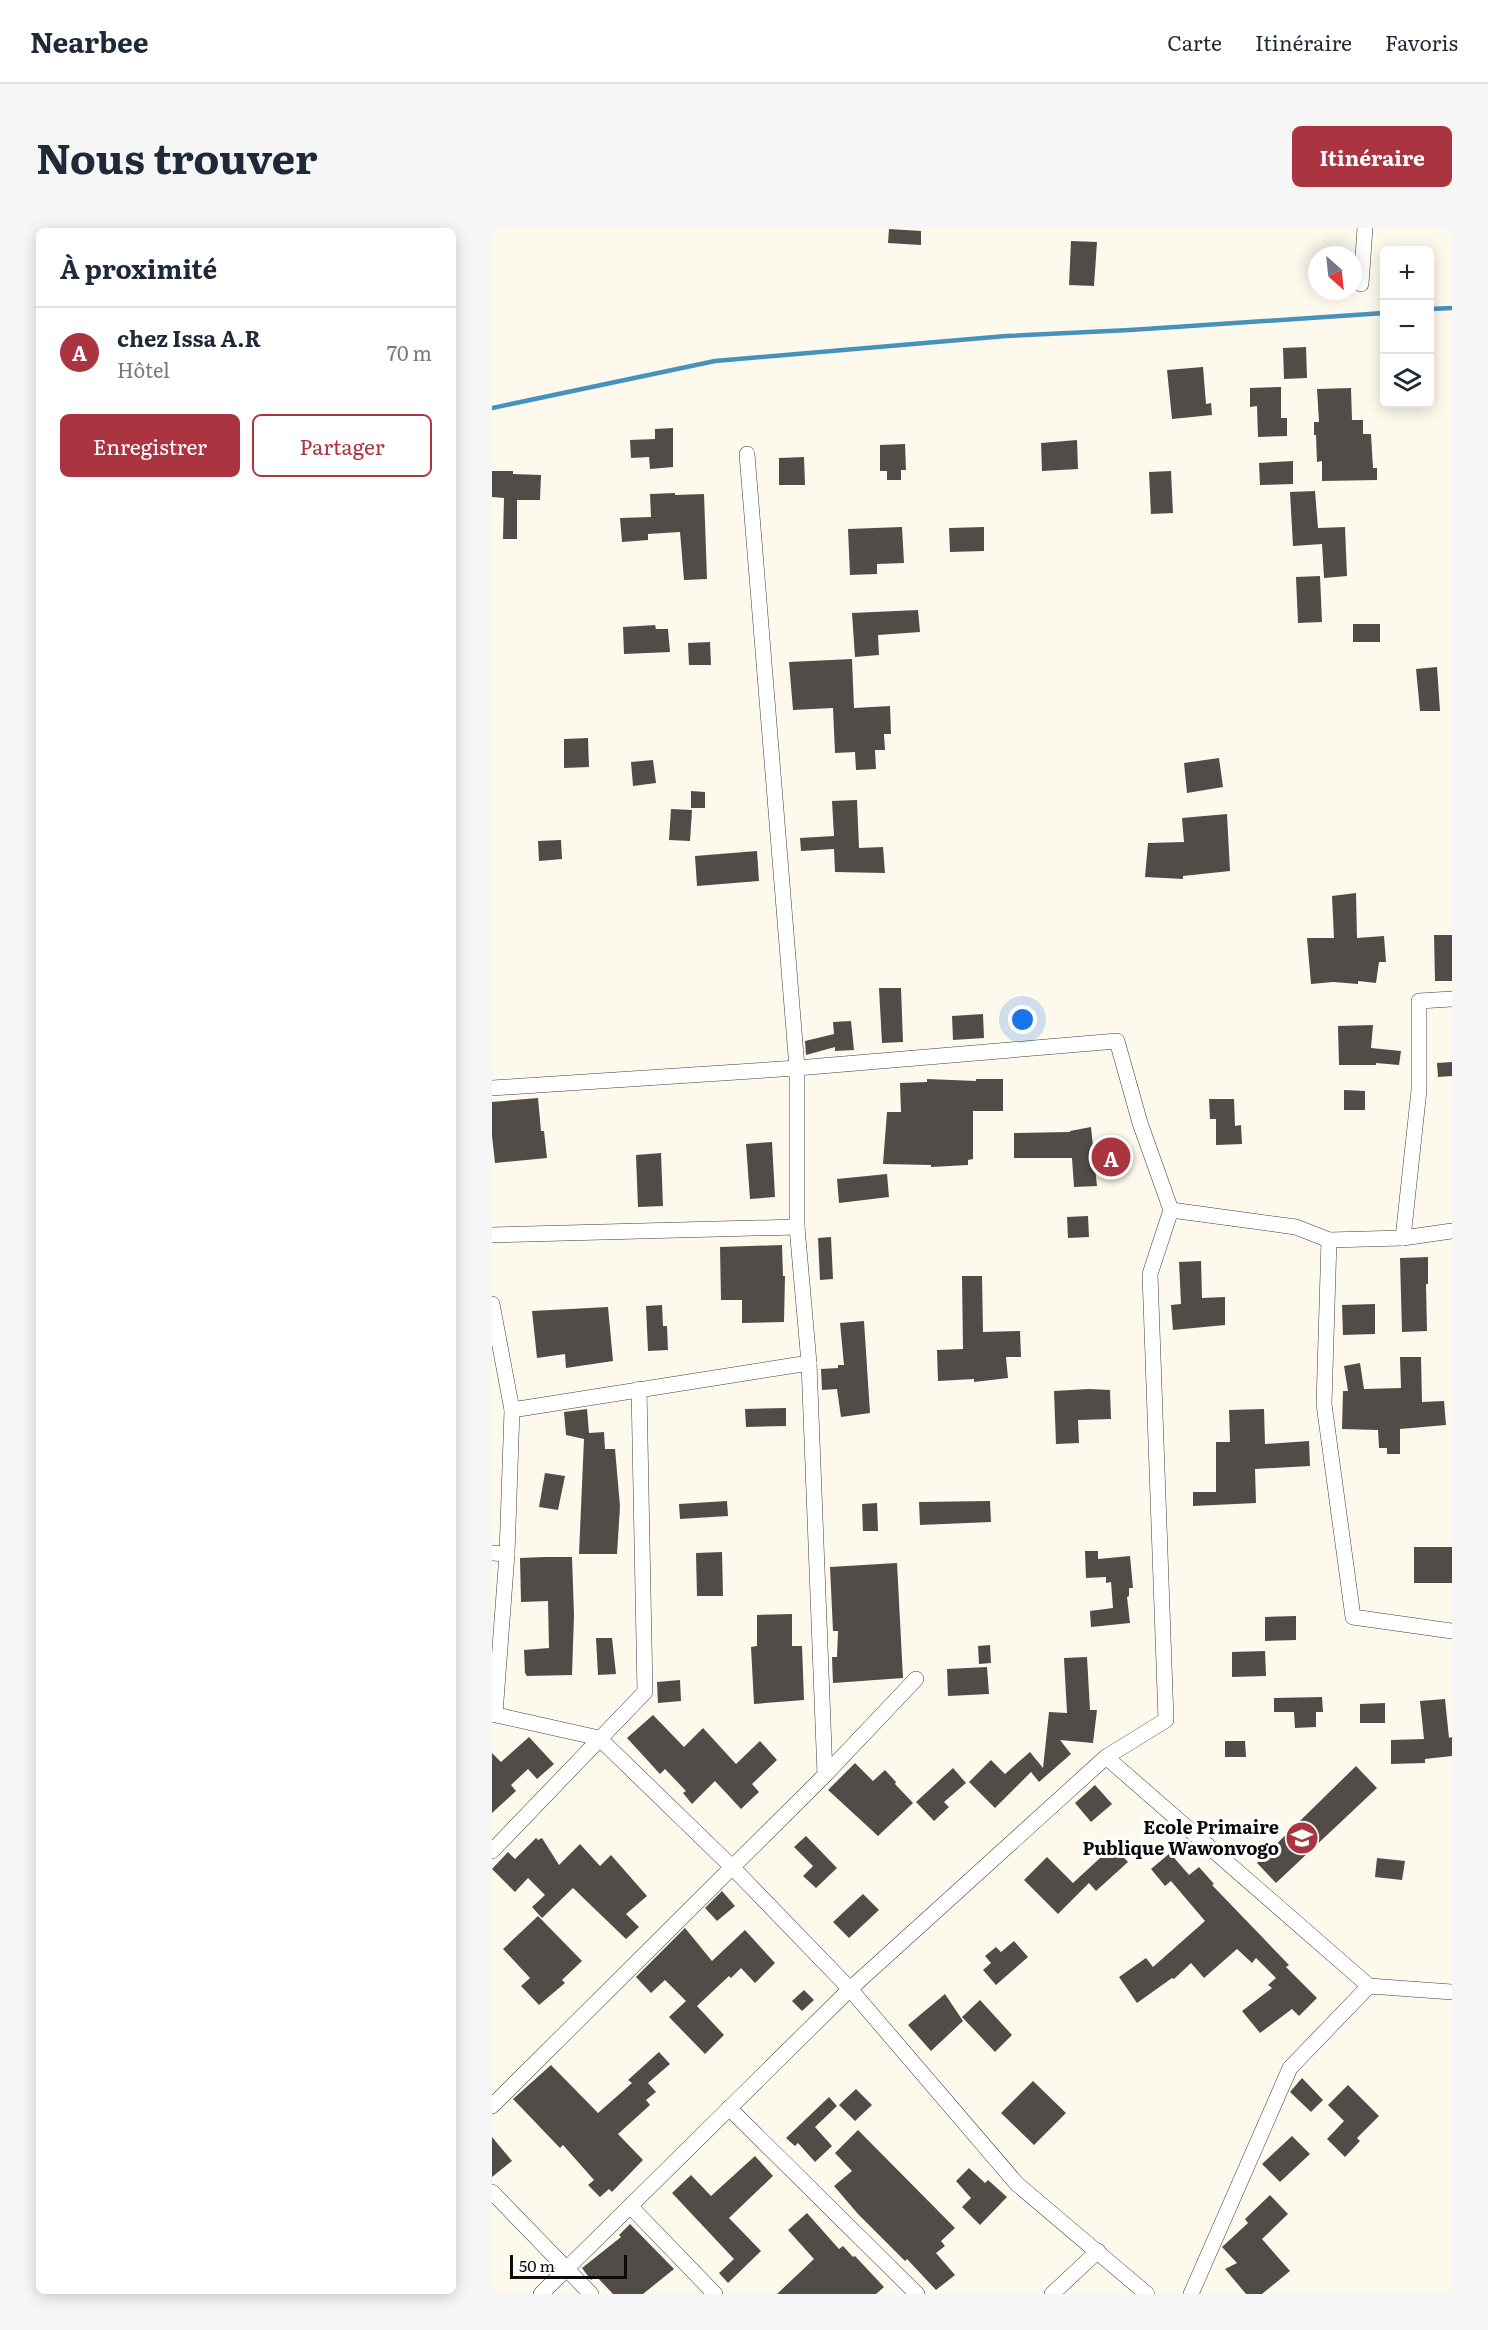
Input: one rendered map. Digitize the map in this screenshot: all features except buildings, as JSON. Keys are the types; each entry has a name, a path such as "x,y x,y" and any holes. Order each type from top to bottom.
{"street":[{"path":"1362,270 1365,228"},
{"path":"747,454 797,1068 797,1227 809,1363 825,1775"},
{"path":"1402,1239 1419,1090 1419,1001 1452,999"},
{"path":"492,1088 797,1068 1117,1041 1140,1123 1171,1210 1150,1274 1166,1720 1106,1757 850,1989 541,2294"},
{"path":"1171,1210 1296,1227 1329,1240 1402,1239 1452,1231"},
{"path":"492,1235 797,1227"},
{"path":"1329,1240 1324,1404 1353,1617 1452,1631"},
{"path":"492,1304 512,1410 500,1553 494,1714 599,1738 732,1867 850,1989 1017,2184 1147,2294"},
{"path":"512,1410 809,1363"},
{"path":"492,1851 645,1692 639,1389"},
{"path":"492,2106 825,1775 916,1680"},
{"path":"1106,1757 1370,1986 1452,1992"},
{"path":"1191,2294 1290,2068 1370,1986"},
{"path":"729,2108 917,2294"},
{"path":"492,2192 591,2294"},
{"path":"630,2206 715,2294"},
{"path":"1052,2294 1098,2251"}],"waterway":[{"path":"1434,309 1452,308"},
{"path":"492,408 715,361 1006,336 1380,313"}],"place":[{"name":"chez Issa A.R","path":"1111,1157"},
{"name":"Ecole Primaire Publique Wawonvogo","path":"1302,1838"}]}
